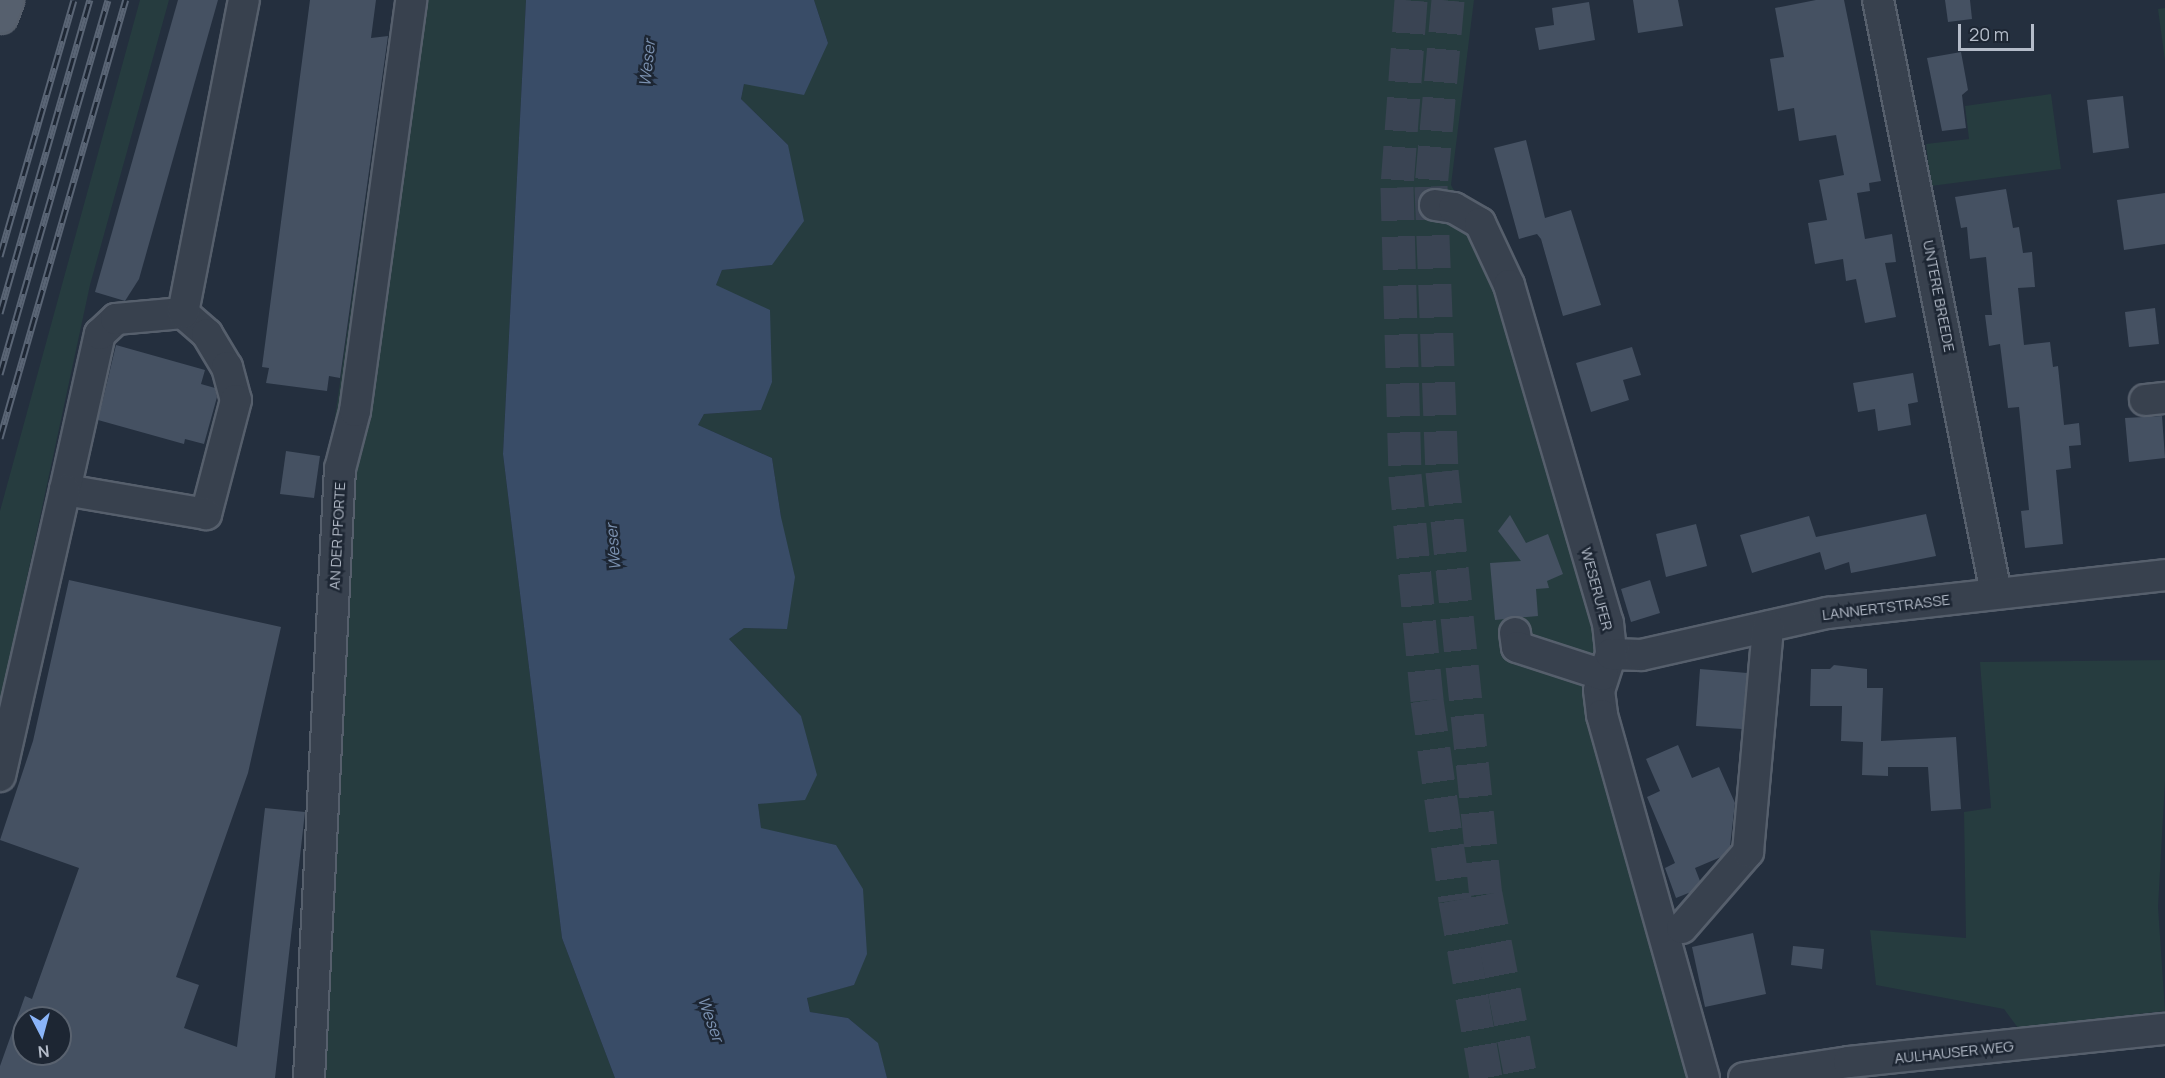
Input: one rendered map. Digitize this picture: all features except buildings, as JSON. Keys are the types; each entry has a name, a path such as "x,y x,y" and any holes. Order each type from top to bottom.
{"main road":[{"path":"0,16 6,0"}],"street":[{"path":"183,314 244,0"},
{"name":"AN DER PFORTE","path":"309,1078 340,469 355,411 411,0"},
{"name":"UNTERE BREEDE","path":"1878,0 1996,593"},
{"name":"WESERUFER","path":"1435,205 1454,208 1480,223 1505,276 1608,623 1607,664 1599,690 1602,715 1704,1078"},
{"path":"0,776 100,334 116,319 183,314 207,334 227,367 236,400 206,514 65,490"},
{"name":"LANNERTSTRASSE","path":"1515,633 1517,647 1607,664 1828,613 2165,575"},
{"path":"1682,928 1748,852 1768,627"},
{"path":"288,1078 293,1032 314,984"},
{"name":"AULHAUSER WEG","path":"1744,1078 1849,1062 2165,1029"}],"green space":[{"path":"140,0 169,0 90,285 0,703 0,511"},
{"path":"395,0 526,0 503,454 562,938 615,1078 295,1078 328,466"},
{"path":"814,0 1474,0 1451,185 1503,278 1614,650 1598,702 1716,1078 887,1078 877,1043 848,1018 810,1012 807,997 854,985 836,845 761,829 758,804 805,799 801,716 729,639 744,628 787,629 781,517 772,458 698,425 704,414 761,410 716,285 722,270 772,265 788,145 741,99 744,84 828,43"},
{"path":"2165,8 2165,61 2158,9"},
{"path":"2051,94 2061,169 1931,186 1926,144 1969,139 1965,106"},
{"path":"2165,660 2165,781 2158,907 2165,1011 2018,1028 2004,1009 1876,985 1870,930 1966,938 1964,812 1991,808 1980,662"}],"water":[{"name":"Weser","path":"526,0 814,0 828,43 804,95 744,84 741,99 788,145 804,221 772,265 722,270 716,285 770,310 772,382 761,410 704,414 698,425 772,458 781,517 795,577 787,629 744,628 729,639 801,716 817,775 805,800 758,804 761,828 836,845 863,889 867,954 854,985 807,998 810,1012 848,1018 878,1043 887,1078 615,1078 562,938 503,454"}],"tunnel":[{"path":"1411,0 1397,187 1405,475 1427,700 1455,900 1486,1078"},
{"path":"1448,0 1431,186 1442,471 1486,894 1521,1078"}],"railway":[{"path":"0,256 74,0"},
{"path":"0,313 90,0"},
{"path":"0,374 108,0"},
{"path":"0,438 126,0"}]}
